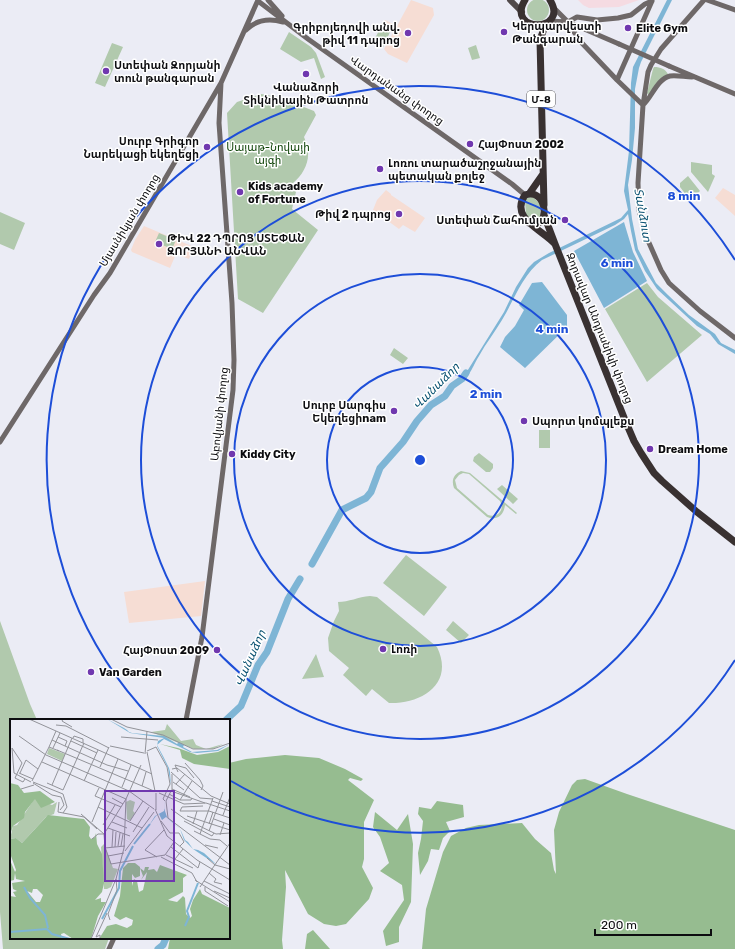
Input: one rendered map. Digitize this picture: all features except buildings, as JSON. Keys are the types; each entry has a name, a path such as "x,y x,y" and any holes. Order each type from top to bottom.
{"highway":[{"path":"525,0 522,12 525,20 533,25 540,26 548,22 553,13 551,4"},
{"name":"Մ-8","path":"540,40 548,22"},
{"name":"Մ-8","path":"533,25 540,40 544,205"},
{"path":"543,174 522,201 521,210 525,219 555,244"},
{"path":"527,195 537,196 544,205 544,215 541,222 535,224 529,223"},
{"name":"Զորավար Անդրանիկի փողոց","path":"544,215 634,442 654,473 662,481 697,512 735,542"}],"main road":[{"path":"510,0 522,12"}],"street":[{"name":"Վարդանանց փողոց","path":"258,0 289,25 527,195"},
{"name":"Մյասնիկյան փողոց","path":"0,442 94,294 110,272 221,83 258,0"},
{"path":"268,0 289,25"},
{"path":"735,10 705,0 654,58 646,80 638,183 639,212 646,236 661,270 669,283 700,311 735,338"},
{"path":"617,80 652,1"},
{"path":"568,22 577,17 597,20 631,15 645,4 652,1"},
{"path":"551,4 568,22 579,40 643,105"},
{"path":"244,32 252,24 263,20 278,21 289,25"},
{"path":"548,22 568,22 735,94"},
{"path":"643,105 649,100 658,84 666,78 672,76 695,77"},
{"name":"Աբովյանի փողոց","path":"186,719 203,630 233,382 234,360 232,303 219,123 221,83"},
{"path":"109,949 114,939"}],"shaded area":[{"name":"Գրիբոյեդովի անվ. թիվ 11 դպրոց","path":"411,0 433,8 434,15 407,63 388,54 384,49 394,31 382,25 385,20 397,26"},
{"path":"578,0 639,0 619,7 589,8"},
{"path":"723,188 735,195 735,216 715,198"},
{"name":"Թիվ 2 դպրոց","path":"386,190 425,218 415,232 403,225 399,229 373,210 377,200"},
{"name":"ԹԻՎ 22 ԴՊՐՈՑ ՍՏԵՓԱՆ ԶՈՐՅԱՆԻ ԱՆՎԱՆ","path":"144,226 194,247 189,259 176,254 170,268 132,252 131,250 135,240"},
{"path":"205,581 201,616 129,623 124,592"}],"green space":[{"path":"538,-1 546,2 549,10 546,18 538,21 530,18 527,10 530,2"},
{"path":"382,25 391,30 383,47 373,42"},
{"path":"289,32 311,47 316,53 325,77 321,79 314,58 301,62 280,49"},
{"path":"112,43 123,47 105,87 95,83"},
{"path":"476,45 480,58 472,60 468,48"},
{"path":"654,67 659,67 668,74 649,96 647,93"},
{"name":"Սայաթ-Նովայի այգի","path":"261,94 278,97 314,111 316,115 304,137 308,148 308,156 302,173 293,183 296,192 292,209 318,230 263,313 238,299 227,113 237,102"},
{"path":"691,162 712,165 712,174 715,176 708,192 691,172"},
{"path":"688,176 700,191 690,200 680,187 680,183"},
{"path":"533,197 540,204 540,219 533,221 526,215 525,201 527,198"},
{"path":"0,212 25,223 14,250 0,244"},
{"path":"159,233 176,240 172,249 155,242"},
{"path":"647,283 658,297 702,335 647,382 605,309"},
{"path":"394,348 408,358 403,364 390,355"},
{"path":"539,430 550,430 550,448 539,448"},
{"path":"479,453 493,464 493,468 490,472 486,472 473,461 474,457"},
{"path":"459,472 470,473 517,513 516,514 505,505 502,514 497,518 487,517 454,488 453,480","holes":["463,473 469,474 500,501 502,507 498,514 492,516 488,515 457,488 455,480 459,475"]},
{"path":"502,485 518,499 513,504 497,489"},
{"path":"406,555 447,587 424,616 383,583"},
{"name":"Լոռի","path":"370,596 377,597 437,647 441,660 442,672 438,681 432,689 413,700 389,703 372,689 366,696 343,675 349,668 329,651 328,638 339,611 338,602"},
{"path":"0,621 37,719 10,719 10,939 109,939 105,949 3,949 0,912"},
{"path":"453,621 469,635 461,643 446,630"},
{"path":"316,654 324,677 302,679"},
{"path":"285,755 319,758 345,769 363,779 361,781 350,778 348,780 374,800 364,822 364,859 362,867 373,888 369,899 346,924 336,926 324,924 308,914 285,870 286,887 282,940 283,949 168,949 170,939 230,939 230,763 246,759"},
{"path":"585,779 735,830 735,949 422,949 426,909 443,852 451,836 466,828 479,825 522,823 535,839 551,853 556,874 554,830 559,812 572,785 577,780"},
{"path":"437,801 463,805 464,817 446,822 450,831 443,838 439,850 431,849 428,861 420,875 418,853 423,821 418,814 419,807 431,809"},
{"path":"375,812 397,830 408,814 413,844 411,902 399,927 399,942 386,946 383,931 404,900 402,885 380,871 389,863 380,837 373,827"},
{"path":"313,930 330,949 305,949 307,934"}],"water":[{"path":"667,0 672,0 641,62 635,89 635,128 628,185 632,219 638,249 656,283 689,315 715,334 721,343 735,350 735,354 718,344 710,334 697,326 657,289 645,271 635,250 628,214 624,219 615,225 542,260 529,272 469,374 461,381 504,312 516,287 528,268 534,262 549,253 621,218 628,210 624,191 629,151 631,83 633,67"},
{"path":"624,222 633,252 647,281 604,308 574,251"},
{"path":"542,282 567,315 567,327 525,368 500,347 505,337 515,326 524,310 519,305 532,283"}],"waterway":[{"name":"Վանաձոր","path":"312,564 342,510 366,498 371,492 380,468 403,442 417,421 431,405 445,396 452,386 462,379 466,373"},
{"name":"Վանաձոր","path":"227,719 241,706 258,665 267,652 288,599 300,579"},
{"name":"Վանաձոր","path":"158,949 163,945 166,939"}],"place":[{"name":"Elite Gym","path":"628,28"},
{"name":"Կերպարվեստի Թանգարան","path":"504,32"},
{"name":"Գրիբոյեդովի անվ. թիվ 11 դպրոց","path":"408,33"},
{"name":"Ստեփան Զորյանի տուն թանգարան","path":"106,71"},
{"name":"Վանաձորի Տիկնիկային Թատրոն","path":"306,74"},
{"name":"ՀայՓոստ 2002","path":"470,144"},
{"name":"Սուրբ Գրիգոր Նարեկացի եկեղեցի","path":"207,147"},
{"name":"Լոռու տարածաշրջանային պետական քոլեջ","path":"380,169"},
{"name":"Kids academy of Fortune","path":"240,192"},
{"name":"Թիվ 2 դպրոց","path":"399,214"},
{"name":"Ստեփան Շահումյան","path":"565,220"},
{"name":"ԹԻՎ 22 ԴՊՐՈՑ ՍՏԵՓԱՆ ԶՈՐՅԱՆԻ ԱՆՎԱՆ","path":"159,244"},
{"name":"Սուրբ Սարգիս Եկեղեցիnam","path":"394,411"},
{"name":"Սպորտ կոմպլեքս","path":"524,421"},
{"name":"Dream Home","path":"650,449"},
{"name":"Kiddy City","path":"232,454"},
{"name":"Լոռի","path":"383,649"},
{"name":"ՀայՓոստ 2009","path":"217,650"},
{"name":"Van Garden","path":"91,672"}],"water label":[{"name":"Տանձուտ","path":"643,215"}]}
